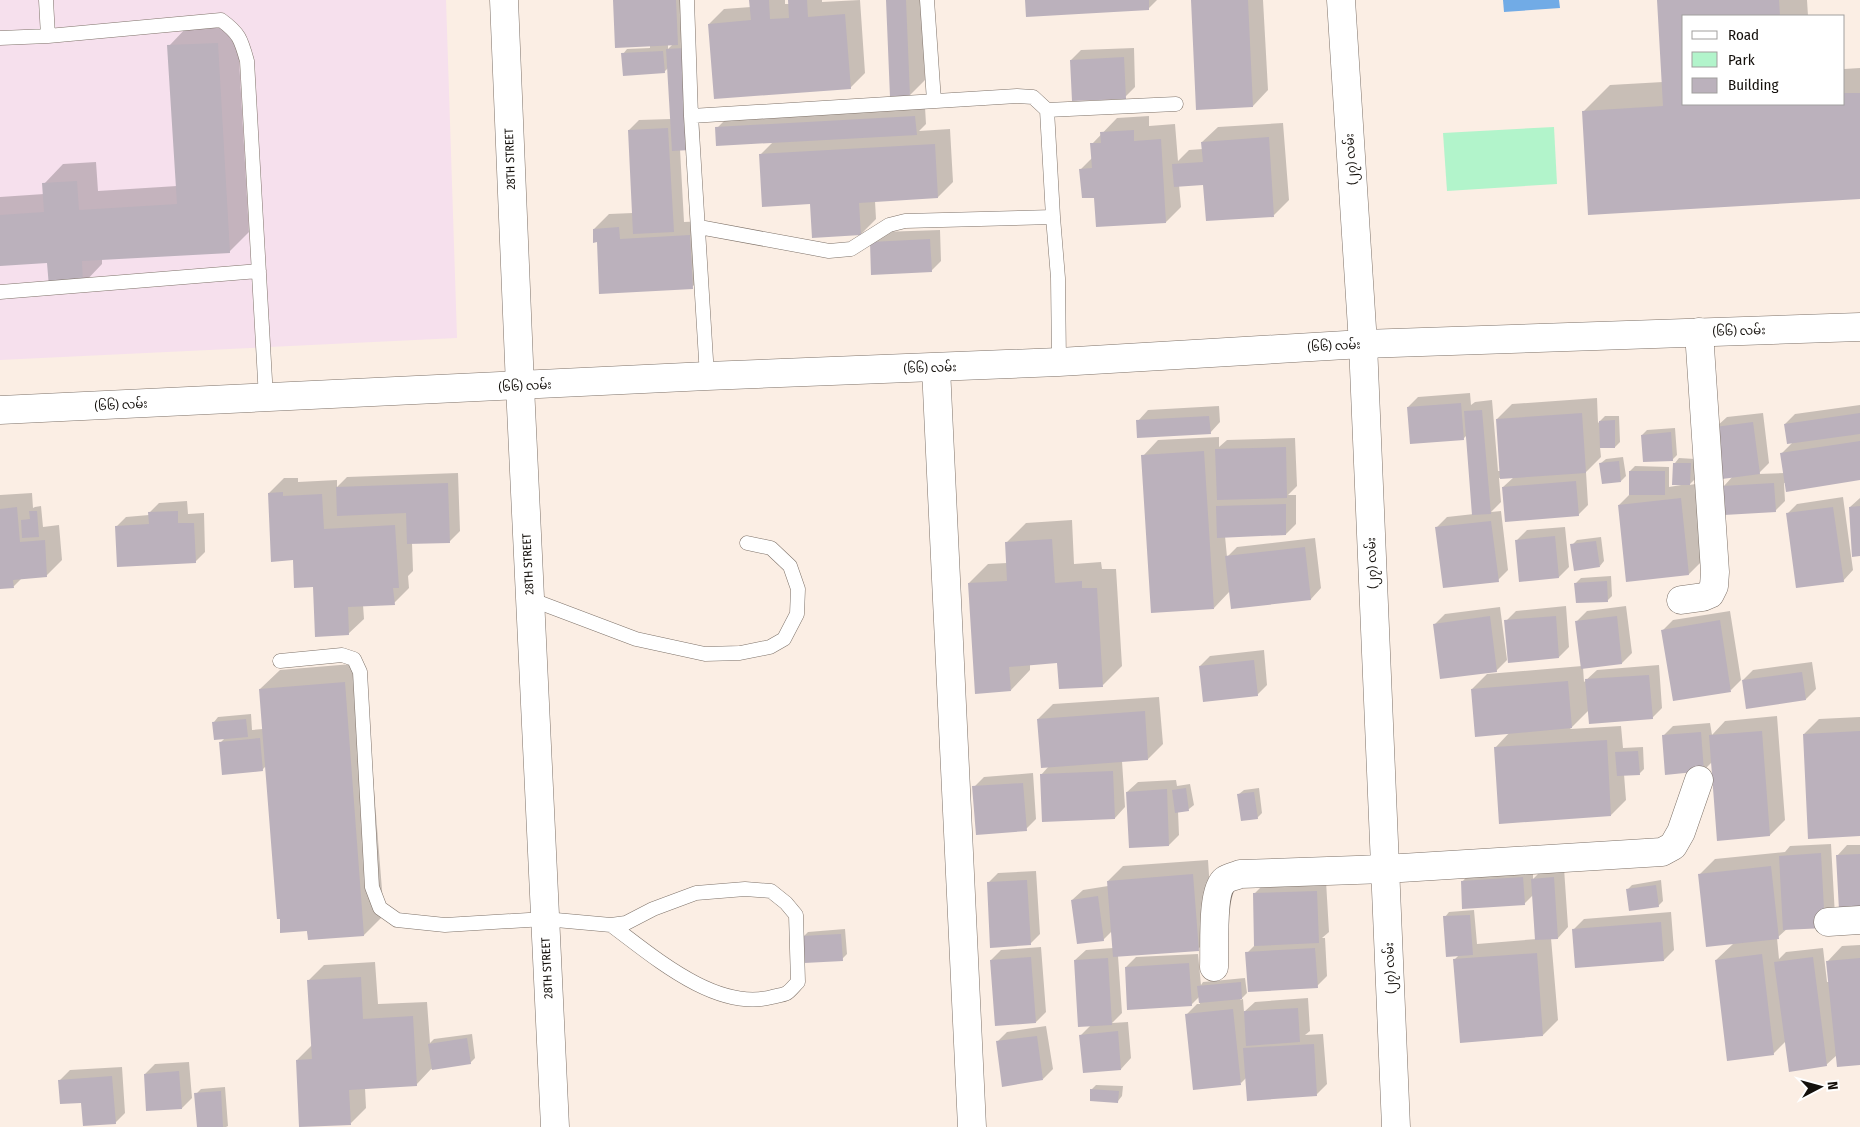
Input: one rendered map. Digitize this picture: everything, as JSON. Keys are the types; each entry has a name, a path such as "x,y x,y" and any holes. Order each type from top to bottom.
{"street":[{"name":"28TH STREET","path":"504,0 555,1127"},
{"name":"(၂၇) လမ်း","path":"1341,0 1363,344 1396,1127"},
{"name":"(၆၆) လမ်း","path":"0,410 707,376 936,368 1363,344 1860,327"},
{"path":"1681,600 1703,597 1710,594 1714,586 1715,572 1699,332"},
{"path":"936,368 972,1127"},
{"path":"1214,968 1218,890 1225,880 1240,874 1385,870 1662,852 1674,846 1681,832 1699,780"},
{"path":"1828,922 1860,920"}],"lane":[{"path":"46,0 48,36"},
{"path":"687,0 691,116 707,376"},
{"path":"927,0 934,101"},
{"path":"0,38 48,36 220,20 233,29 241,38 247,60 266,398"},
{"path":"691,116 1017,96 1033,97 1047,110 1058,278 1058,362"},
{"path":"1047,110 1176,104"},
{"path":"699,226 829,251 851,249 889,225 905,221 1053,217"},
{"path":"0,292 259,271"},
{"path":"530,599 636,639 705,654 740,653 770,647 784,639 796,614 798,589 790,566 771,548 747,543"},
{"path":"280,661 342,655 354,659 360,672 372,887 380,908 397,920 445,925 545,919 611,925 626,923 696,893 745,889 771,891 796,916 798,982 786,994 764,999 737,1000 713,991 673,971 611,925"}],"shaded area":[{"path":"0,0 446,0 457,338 0,360"}],"green space":[{"path":"1554,127 1557,184 1447,191 1443,133"}],"water":[{"path":"1503,0 1559,0 1560,8 1504,12"}],"building":[{"path":"613,0 676,0 678,45 615,48"},
{"path":"749,0 769,0 770,19 789,18 788,0 807,0 808,17 845,14 851,89 714,99 708,24 751,20"},
{"path":"886,0 906,0 910,96 890,97"},
{"path":"1025,0 1149,0 1149,10 1026,17"},
{"path":"1191,0 1248,0 1253,107 1196,110"},
{"path":"1657,0 1779,0 1780,15 1682,15 1682,105 1845,105 1845,93 1860,93 1860,199 1588,215 1582,111 1663,106"},
{"path":"218,43 230,253 82,261 83,285 49,287 47,263 0,266 0,215 44,212 42,183 77,181 79,210 177,204 167,45"},
{"path":"684,48 690,150 672,151 666,49"},
{"path":"663,51 665,73 623,76 621,53"},
{"path":"1124,57 1126,99 1072,101 1070,60"},
{"path":"915,116 917,135 716,146 715,127"},
{"path":"668,128 674,232 633,234 628,130"},
{"path":"1134,130 1134,141 1161,139 1166,223 1096,227 1094,198 1082,198 1079,169 1092,168 1090,143 1101,143 1100,132"},
{"path":"1269,137 1274,217 1206,221 1203,185 1174,187 1172,164 1203,162 1201,142"},
{"path":"935,144 938,198 859,203 861,235 812,238 810,204 762,207 759,154"},
{"path":"619,227 620,239 690,235 693,289 599,294 597,242 593,243 593,229"},
{"path":"930,239 932,272 871,275 870,242"},
{"path":"1461,403 1464,440 1410,444 1407,407"},
{"path":"1482,410 1491,514 1472,515 1464,411"},
{"path":"1582,413 1586,473 1500,479 1496,419"},
{"path":"1860,413 1860,434 1787,444 1784,424"},
{"path":"1209,416 1211,434 1137,438 1136,420"},
{"path":"1615,420 1615,448 1600,448 1599,421"},
{"path":"1753,422 1760,474 1722,479 1715,427"},
{"path":"1671,432 1673,461 1643,462 1641,435"},
{"path":"1860,441 1860,480 1786,492 1780,453"},
{"path":"1286,447 1287,498 1217,500 1215,449"},
{"path":"1204,451 1214,609 1151,613 1141,455"},
{"path":"1619,461 1621,482 1602,484 1599,463"},
{"path":"1673,463 1691,463 1690,485 1672,485"},
{"path":"1629,471 1665,471 1665,495 1629,495"},
{"path":"1576,481 1579,516 1505,522 1502,487"},
{"path":"448,483 450,543 407,544 406,513 337,516 336,487"},
{"path":"1774,483 1776,512 1724,515 1722,486"},
{"path":"283,492 283,496 322,494 324,529 395,525 399,588 393,588 395,605 348,607 349,635 315,637 313,587 294,588 293,560 271,562 268,493"},
{"path":"1681,498 1689,575 1626,582 1618,505"},
{"path":"1286,504 1286,535 1217,538 1216,506"},
{"path":"1860,506 1860,556 1852,557 1849,507"},
{"path":"17,507 20,542 45,540 47,577 13,580 14,588 0,589 0,509"},
{"path":"1833,507 1844,582 1796,588 1786,513"},
{"path":"29,511 37,511 39,537 22,538 21,520 30,519"},
{"path":"178,511 178,523 194,523 196,563 117,567 115,526 149,524 148,512"},
{"path":"1491,521 1499,582 1443,588 1435,527"},
{"path":"1555,536 1559,578 1519,582 1515,540"},
{"path":"1052,539 1055,583 1082,581 1082,588 1097,588 1103,687 1059,689 1057,663 1009,667 1011,691 975,694 968,583 1007,581 1005,542"},
{"path":"1596,541 1600,567 1574,571 1570,544"},
{"path":"1305,547 1311,600 1231,609 1225,556"},
{"path":"1607,581 1608,602 1576,603 1574,583"},
{"path":"1490,616 1497,672 1440,679 1433,624"},
{"path":"1556,616 1559,658 1508,663 1504,620"},
{"path":"1617,616 1622,664 1581,669 1575,621"},
{"path":"1720,620 1731,692 1673,701 1661,630"},
{"path":"1254,660 1258,696 1203,702 1199,666"},
{"path":"1802,672 1806,700 1746,709 1742,680"},
{"path":"1649,675 1653,719 1589,724 1585,679"},
{"path":"1568,681 1572,728 1475,737 1471,689"},
{"path":"345,682 364,936 308,940 307,931 280,933 280,919 277,919 259,689"},
{"path":"1145,711 1148,760 1041,768 1037,719"},
{"path":"246,719 248,737 214,740 212,722"},
{"path":"1762,731 1770,836 1717,841 1709,735"},
{"path":"1860,731 1860,836 1808,839 1803,734"},
{"path":"1701,732 1704,771 1665,775 1662,735"},
{"path":"260,738 263,771 222,775 219,742"},
{"path":"1607,740 1611,816 1499,824 1494,747"},
{"path":"1638,751 1640,775 1617,776 1615,752"},
{"path":"1113,771 1115,819 1042,822 1040,774"},
{"path":"1023,783 1027,831 976,835 972,786"},
{"path":"1186,788 1189,811 1175,813 1172,790"},
{"path":"1167,789 1169,846 1129,848 1126,792"},
{"path":"1254,792 1258,819 1241,821 1237,794"},
{"path":"1821,853 1825,928 1783,930 1779,856"},
{"path":"1860,854 1860,909 1839,910 1836,855"},
{"path":"1771,866 1779,939 1706,947 1698,874"},
{"path":"1193,874 1199,951 1113,957 1107,881"},
{"path":"1523,877 1525,905 1462,909 1461,881"},
{"path":"1554,877 1558,939 1535,940 1531,879"},
{"path":"1027,880 1031,945 990,948 987,882"},
{"path":"1656,885 1659,907 1629,911 1626,889"},
{"path":"1317,891 1319,943 1254,946 1253,893"},
{"path":"1098,896 1104,941 1077,944 1071,900"},
{"path":"1470,915 1473,955 1446,957 1443,916"},
{"path":"1661,922 1664,961 1575,968 1572,929"},
{"path":"841,934 843,961 804,963 801,936"},
{"path":"1315,948 1318,988 1248,992 1245,952"},
{"path":"1537,953 1543,1036 1460,1043 1453,959"},
{"path":"1762,954 1774,1055 1727,1061 1715,960"},
{"path":"1031,957 1036,1023 995,1026 990,960"},
{"path":"1813,957 1827,1066 1789,1072 1774,962"},
{"path":"1108,958 1112,1025 1078,1027 1074,960"},
{"path":"1860,958 1860,1065 1837,1067 1826,961"},
{"path":"1189,963 1192,1006 1127,1010 1125,967"},
{"path":"361,977 363,1019 413,1016 417,1086 349,1090 351,1125 299,1127 296,1060 312,1059 307,980"},
{"path":"1241,982 1242,999 1199,1003 1197,986"},
{"path":"1298,1008 1300,1042 1246,1046 1244,1011"},
{"path":"1233,1009 1241,1085 1193,1090 1185,1014"},
{"path":"1118,1031 1121,1070 1083,1073 1079,1035"},
{"path":"1037,1036 1043,1080 1002,1087 996,1041"},
{"path":"467,1038 471,1064 432,1070 428,1044"},
{"path":"1314,1044 1317,1096 1247,1101 1243,1048"},
{"path":"179,1071 182,1109 146,1111 144,1074"},
{"path":"112,1076 116,1124 83,1126 81,1103 60,1104 58,1080"},
{"path":"1090,1089 1119,1091 1118,1103 1090,1101"},
{"path":"221,1091 223,1127 197,1127 194,1093"}]}
